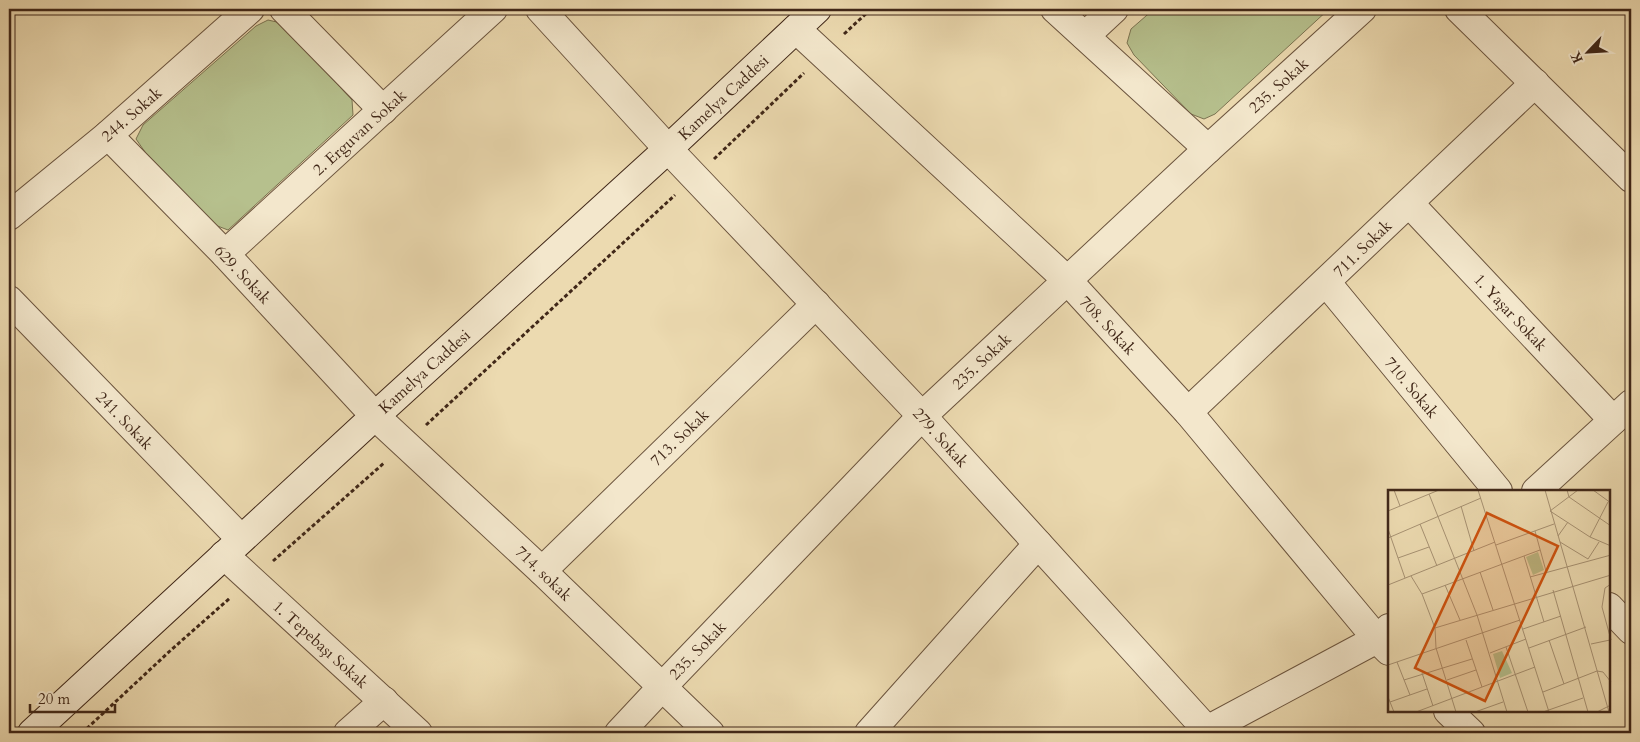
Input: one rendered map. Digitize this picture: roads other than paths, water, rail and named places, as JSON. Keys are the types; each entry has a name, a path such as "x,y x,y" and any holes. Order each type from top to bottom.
{"street":[{"name":"244. Sokak","path":"9,216 108,135 250,9"},
{"path":"284,9 383,110"},
{"name":"2. Erguvan Sokak","path":"225,254 493,9"},
{"name":"279. Sokak","path":"540,9 694,177 922,416 1205,732"},
{"name":"Kamelya Caddesi","path":"32,733 375,416 668,149 817,9"},
{"path":"1055,9 1208,149"},
{"path":"1084,36 1114,9"},
{"name":"235. Sokak","path":"619,733 922,416 1208,149 1362,9"},
{"path":"1459,9 1631,178"},
{"name":"708. Sokak","path":"796,29 1068,281 1188,412 1385,639"},
{"name":"711. Sokak","path":"1188,412 1534,83"},
{"name":"629. Sokak","path":"108,135 225,254 375,416"},
{"name":"1. Yaşar Sokak","path":"1409,203 1622,412"},
{"name":"710. Sokak","path":"1326,282 1497,490"},
{"name":"241. Sokak","path":"9,300 233,547"},
{"name":"713. Sokak","path":"542,571 816,304"},
{"path":"1537,490 1622,412"},
{"name":"714. sokak","path":"375,416 542,571 710,733"},
{"path":"869,733 1038,544"},
{"name":"1. Tepebaşı Sokak","path":"233,547 252,580 418,733"},
{"path":"1610,608 1631,630"},
{"path":"1205,732 1385,639"},
{"path":"348,733 384,701"},
{"path":"1449,712 1471,733"}]}
